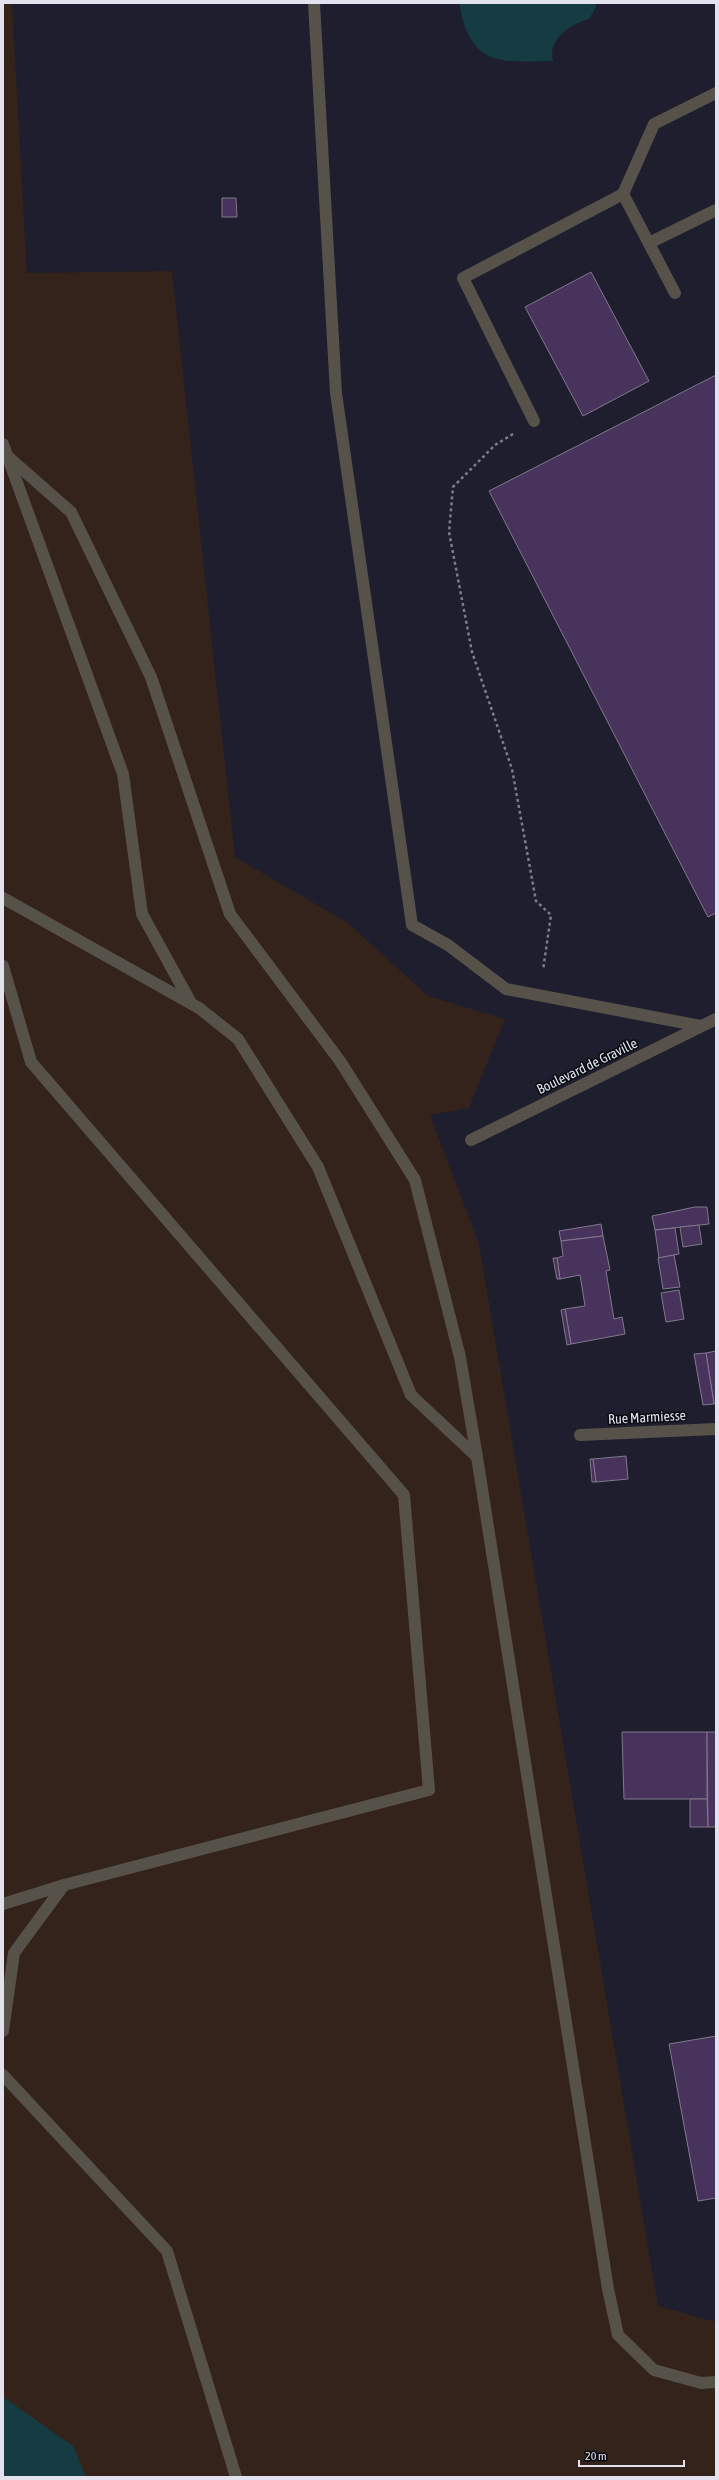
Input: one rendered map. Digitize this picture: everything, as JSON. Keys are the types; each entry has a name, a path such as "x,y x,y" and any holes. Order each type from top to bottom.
{"street":[{"path":"314,3 336,393 412,925 448,944 506,989 701,1026"},
{"path":"534,421 463,278 623,194 654,124 716,93"},
{"path":"623,194 675,293"},
{"path":"649,243 716,210"},
{"path":"5,450 123,774 142,914 192,1004"},
{"path":"5,450 71,512 75,520 150,677 230,914 340,1061 415,1180 460,1357 606,2281 618,2335 654,2370 701,2384 716,2382"},
{"path":"3,898 192,1004 238,1039 318,1167 411,1395 477,1457"},
{"path":"3,966 31,1062 404,1495 429,1790 64,1885 3,1904"},
{"name":"Boulevard de Graville","path":"471,1140 716,1019"},
{"name":"Rue Marmiesse","path":"580,1436 716,1429"},
{"path":"3,2031 14,1953 64,1885"},
{"path":"3,2075 167,2251 236,2477"}],"path":[{"path":"534,421 495,445 453,487 450,532 472,652 512,769 536,901 551,915 543,965 545,997"}],"shaded area":[{"path":"3,3 12,3 27,273 172,271 235,857 348,923 428,996 505,1019 469,1108 430,1115 479,1244 658,2306 716,2322 716,2477 3,2477"},
{"path":"459,3 595,3 596,7 589,19 582,21 568,29 557,39 552,53 553,61 517,61 502,60 490,56 480,50 471,39 464,24"},
{"path":"3,2397 73,2446 86,2477 3,2477"}],"building":[{"path":"222,198 236,198 237,217 222,217"},
{"path":"591,272 649,381 583,416 525,307"},
{"path":"716,375 716,913 708,917 489,491"},
{"path":"695,1207 707,1207 709,1224 655,1230 652,1216"},
{"path":"601,1224 603,1236 561,1241 559,1231"},
{"path":"699,1225 702,1244 683,1247 680,1227"},
{"path":"675,1228 679,1254 659,1258 655,1230"},
{"path":"603,1236 610,1270 606,1271 614,1319 622,1317 625,1334 571,1344 565,1309 585,1306 580,1275 560,1279 557,1258 563,1256 561,1241"},
{"path":"674,1255 680,1287 663,1289 658,1258"},
{"path":"553,1258 557,1258 560,1279 557,1279"},
{"path":"679,1290 684,1319 666,1322 661,1293"},
{"path":"565,1309 571,1344 567,1345 561,1310"},
{"path":"716,1351 716,1403 714,1404 706,1353"},
{"path":"706,1353 714,1404 703,1405 694,1354"},
{"path":"626,1456 628,1479 596,1482 593,1459"},
{"path":"590,1459 593,1459 596,1482 592,1482"},
{"path":"622,1732 707,1732 707,1799 624,1799"},
{"path":"707,1732 716,1732 716,1827 708,1827"},
{"path":"690,1799 707,1799 708,1827 690,1827"},
{"path":"716,2036 716,2198 698,2201 669,2044"}]}
